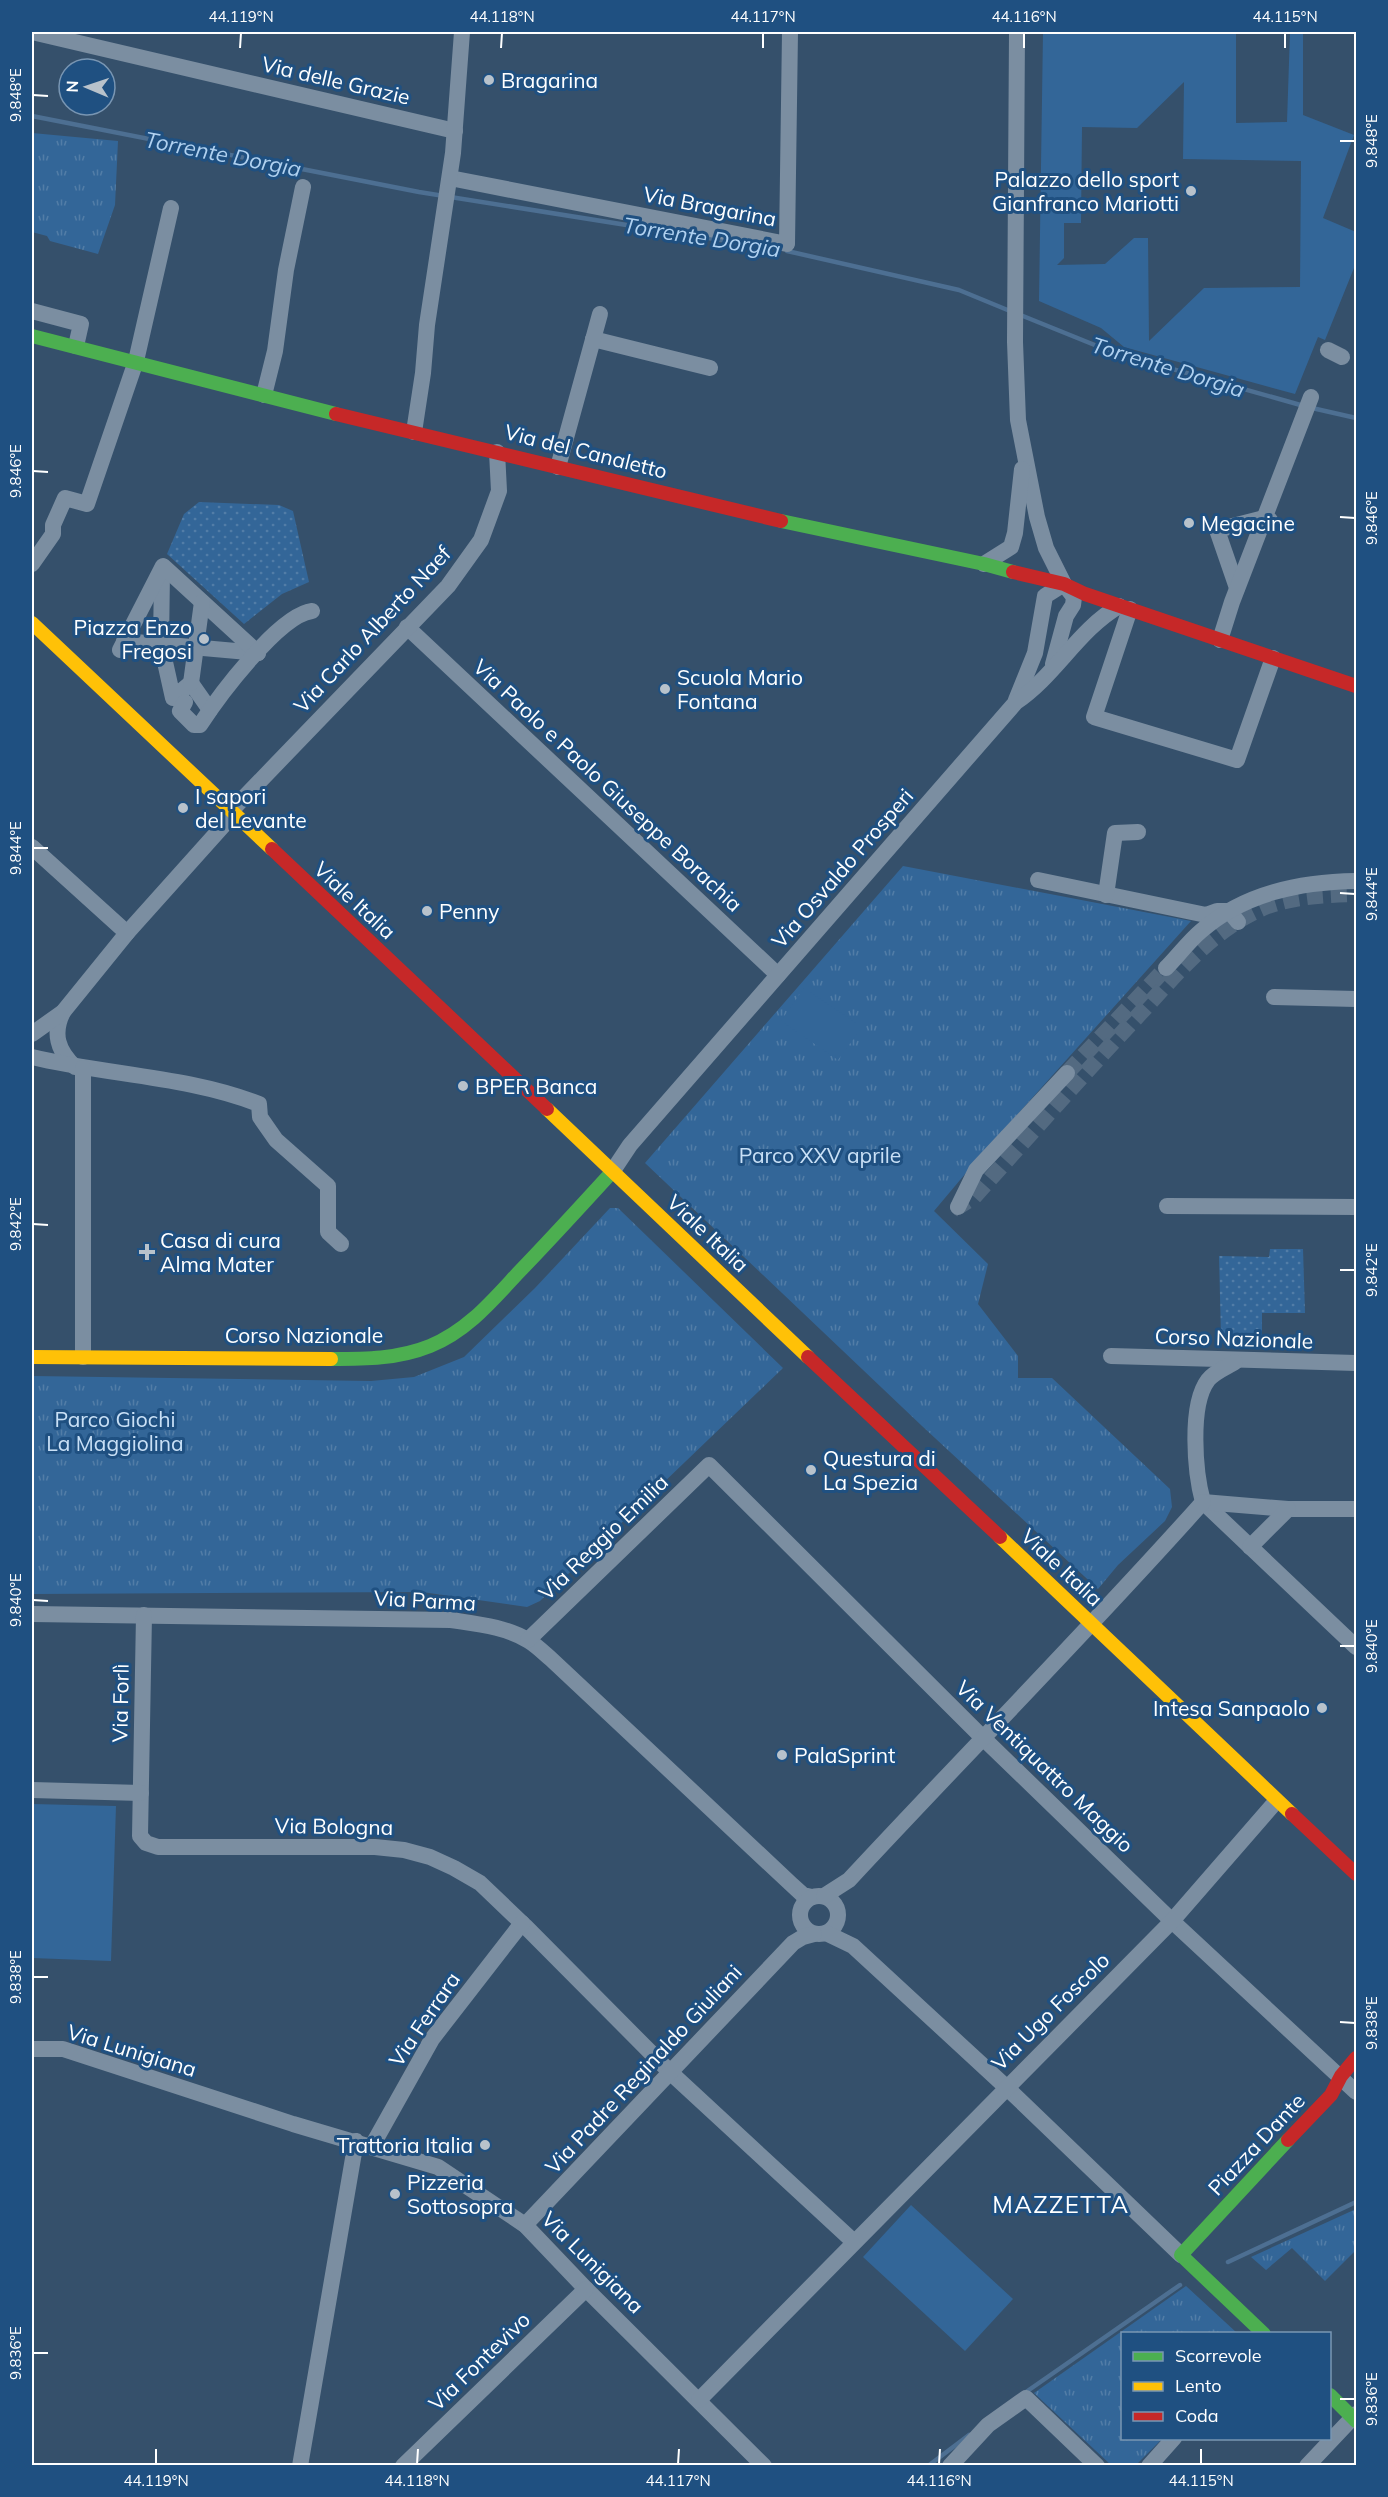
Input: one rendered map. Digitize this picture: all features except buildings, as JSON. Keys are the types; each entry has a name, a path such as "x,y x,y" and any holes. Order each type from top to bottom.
{"street":[{"name":"Via delle Grazie","path":"32,32 455,131"},
{"path":"414,432 423,373 427,325 447,206 462,32"},
{"name":"Via Bragarina","path":"450,178 787,244 790,32"},
{"path":"984,564 1011,548 1015,533 1023,453 1018,420 1015,342 1017,32"},
{"path":"264,395 275,351 286,270 303,187"},
{"path":"32,564 53,534 54,525 65,498 87,504 136,362 171,208"},
{"path":"32,312 81,324 76,346"},
{"path":"558,467 600,314"},
{"name":"Via del Canaletto","path":"32,336 558,467 829,532 984,564 1064,584 1085,594 1356,686"},
{"path":"593,339 710,368"},
{"path":"1220,640 1237,588 1269,520 1311,397"},
{"name":"Via Carlo Alberto Naef","path":"63,1012 127,933 222,827 231,812 448,586 481,540 499,491 497,452"},
{"name":"Via Osvaldo Prosperi","path":"612,1172 630,1145 1016,702 1052,669 1066,616 1073,605 1074,597 1064,584 1046,548 1023,453"},
{"path":"1237,588 1217,530 1269,520"},
{"path":"163,566 258,653"},
{"path":"163,566 161,644 194,725 200,725 276,632 298,615 312,611"},
{"path":"163,566 122,645 161,644 258,653"},
{"path":"1016,702 1035,653 1045,596 1064,584"},
{"path":"182,699 195,647 202,602"},
{"path":"1124,607 1094,717 1237,760 1272,658"},
{"path":"1052,669 1092,626 1124,607"},
{"name":"Viale Italia","path":"32,622 1356,1874"},
{"name":"Via Paolo e Paolo Giuseppe Borachia","path":"407,627 778,975"},
{"path":"182,699 210,710"},
{"path":"1106,895 1115,833 1138,832"},
{"path":"32,847 127,933"},
{"path":"1038,880 1206,915 1217,911 1234,916"},
{"path":"1166,968 1199,933 1234,916 1275,891 1301,884 1356,880"},
{"path":"1274,997 1356,999"},
{"path":"32,1034 63,1012"},
{"path":"63,1012 57,1030 58,1045 79,1068 83,1357"},
{"path":"32,1057 79,1068 192,1085 259,1104 260,1117 276,1140 328,1186 328,1232 341,1244"},
{"path":"958,1207 976,1170 1067,1073"},
{"name":"Corso Nazionale","path":"32,1357 368,1359 397,1357 426,1348 448,1338 494,1299 612,1172"},
{"path":"1167,1206 1356,1207"},
{"name":"Corso Nazionale","path":"1111,1356 1235,1362 1356,1364"},
{"path":"1235,1362 1209,1378 1198,1398 1198,1477 1203,1503 1356,1647"},
{"name":"Via Reggio Emilia","path":"528,1640 709,1465"},
{"name":"Via Ventiquattro Maggio","path":"709,1465 982,1737 1172,1921 1356,2092"},
{"path":"829,1924 806,1929 810,1906 849,1880 982,1737 1092,1624 1203,1503"},
{"path":"1203,1503 1288,1509 1356,1509"},
{"path":"1250,1547 1288,1509"},
{"name":"Via Parma","path":"32,1614 451,1620 483,1624 528,1640 620,1722 791,1884 810,1906"},
{"name":"Via Forlì","path":"141,1793 144,1615"},
{"path":"32,1790 141,1793"},
{"name":"Via Bologna","path":"141,1793 140,1836 146,1843 158,1847 375,1846 404,1850 453,1868 480,1883 524,1924 672,2073"},
{"name":"Via Ugo Foscolo","path":"699,2400 1172,1921 1272,1806"},
{"path":"829,1924 849,1880"},
{"path":"810,1906 834,1903 829,1924"},
{"name":"Via Padre Reginaldo Giuliani","path":"793,1943 810,1906"},
{"path":"524,1924 554,1946"},
{"name":"Via Ferrara","path":"364,2144 432,2038 524,1924"},
{"path":"829,1924 1006,2087 1262,2332"},
{"name":"Via Padre Reginaldo Giuliani","path":"525,2225 672,2073 793,1943 829,1924"},
{"name":"Via Lunigiana","path":"32,2049 63,2049 293,2124 438,2167 525,2225 764,2466"},
{"name":"Piazza Dante","path":"1181,2255 1331,2095 1341,2076 1356,2058"},
{"path":"672,2073 854,2242"},
{"path":"300,2466 364,2144"},
{"name":"Via Fontevivo","path":"403,2466 586,2289"},
{"path":"1307,2466 1355,2417 1331,2397"},
{"path":"950,2466 988,2425 1026,2398 1097,2466"},
{"path":"1149,2466 1173,2440"}],"green space":[{"path":"1043,32 1236,32 1236,123 1287,122 1290,32 1303,32 1303,115 1354,135 1323,218 1356,232 1356,263 1325,340 1318,337 1295,394 1124,347 1101,328 1039,301","holes":["1184,82 1183,159 1301,161 1300,287 1204,288 1149,341 1148,238 1134,238 1105,264 1057,265 1064,258 1064,223 1081,223 1082,127 1137,128"]},
{"path":"32,133 118,141 115,205 98,254 50,241 47,236 32,232"},
{"path":"199,502 279,505 293,511 309,582 282,594 244,624 167,554 184,514"},
{"name":"Parco XXV aprile","path":"903,866 1191,921 981,1155 934,1211 988,1264 978,1304 1018,1356 1018,1378 1052,1378 1170,1489 1172,1507 1165,1521 1118,1565 1098,1589 922,1426 645,1163"},
{"path":"804,988 862,1027 838,1060 781,1021"},
{"name":"Parco Giochi La Maggiolina","path":"610,1208 618,1208 783,1368 540,1601 527,1607 422,1592 32,1594 32,1376 371,1381 414,1377 464,1357 535,1288"},
{"path":"1270,1249 1303,1249 1305,1313 1262,1313 1262,1338 1221,1337 1219,1256 1269,1257"},
{"path":"32,1804 116,1806 111,1961 32,1958"},
{"path":"911,2205 1013,2299 965,2351 863,2257"},
{"path":"1356,2209 1356,2250 1325,2281 1292,2248 1266,2270 1251,2257"},
{"path":"1186,2286 1236,2332 1121,2332 1121,2440 1161,2440 1136,2465 1111,2465 1034,2393"}],"waterway":[{"name":"Torrente Dorgia","path":"32,116 419,192 746,244"},
{"name":"Torrente Dorgia","path":"787,251 959,290 1010,311"},
{"name":"Torrente Dorgia","path":"1018,314 1112,352 1304,406"},
{"name":"Torrente Dorgia","path":"1312,408 1356,418"},
{"path":"1228,2262 1356,2202"},
{"path":"1026,2392 1180,2285"},
{"path":"928,2466 969,2435"}],"tunnel":[{"path":"962,1210 958,1207 974,1197 1162,989 1208,943 1244,918 1274,904 1309,897 1356,894"},
{"path":"1067,1073 1166,968"}],"traffic: fast":[{"path":"32,336 336,414"},
{"path":"781,521 1013,572"},
{"path":"331,1359 406,1354 430,1346 456,1332 488,1304 612,1172"},
{"path":"1262,2332 1181,2255 1288,2140"},
{"path":"1331,2396 1356,2421"}],"traffic: slow":[{"path":"32,623 272,849"},
{"path":"547,1109 808,1357"},
{"path":"32,1357 331,1359"},
{"path":"1000,1537 1292,1814"}],"traffic: jam":[{"path":"336,414 781,521"},
{"path":"1013,572 1064,584 1085,594 1356,686"},
{"path":"272,849 547,1109"},
{"path":"808,1357 1000,1537"},
{"path":"1292,1814 1356,1874"},
{"path":"1288,2140 1331,2095 1341,2076 1356,2058"}],"place":[{"name":"Bragarina","path":"489,80"},
{"name":"Palazzo dello sport Gianfranco Mariotti","path":"1191,191"},
{"name":"Megacine","path":"1189,523"},
{"name":"Piazza Enzo Fregosi","path":"204,639"},
{"name":"Scuola Mario Fontana","path":"665,689"},
{"name":"I sapori del Levante","path":"183,808"},
{"name":"Penny","path":"427,911"},
{"name":"BPER Banca","path":"463,1086"},
{"name":"Casa di cura Alma Mater","path":"147,1252"},
{"name":"Questura di La Spezia","path":"811,1470"},
{"name":"Intesa Sanpaolo","path":"1322,1708"},
{"name":"PalaSprint","path":"782,1755"},
{"name":"Trattoria Italia","path":"485,2145"},
{"name":"Pizzeria Sottosopra","path":"395,2194"}],"district":[{"name":"MAZZETTA","path":"1061,2204"}]}
